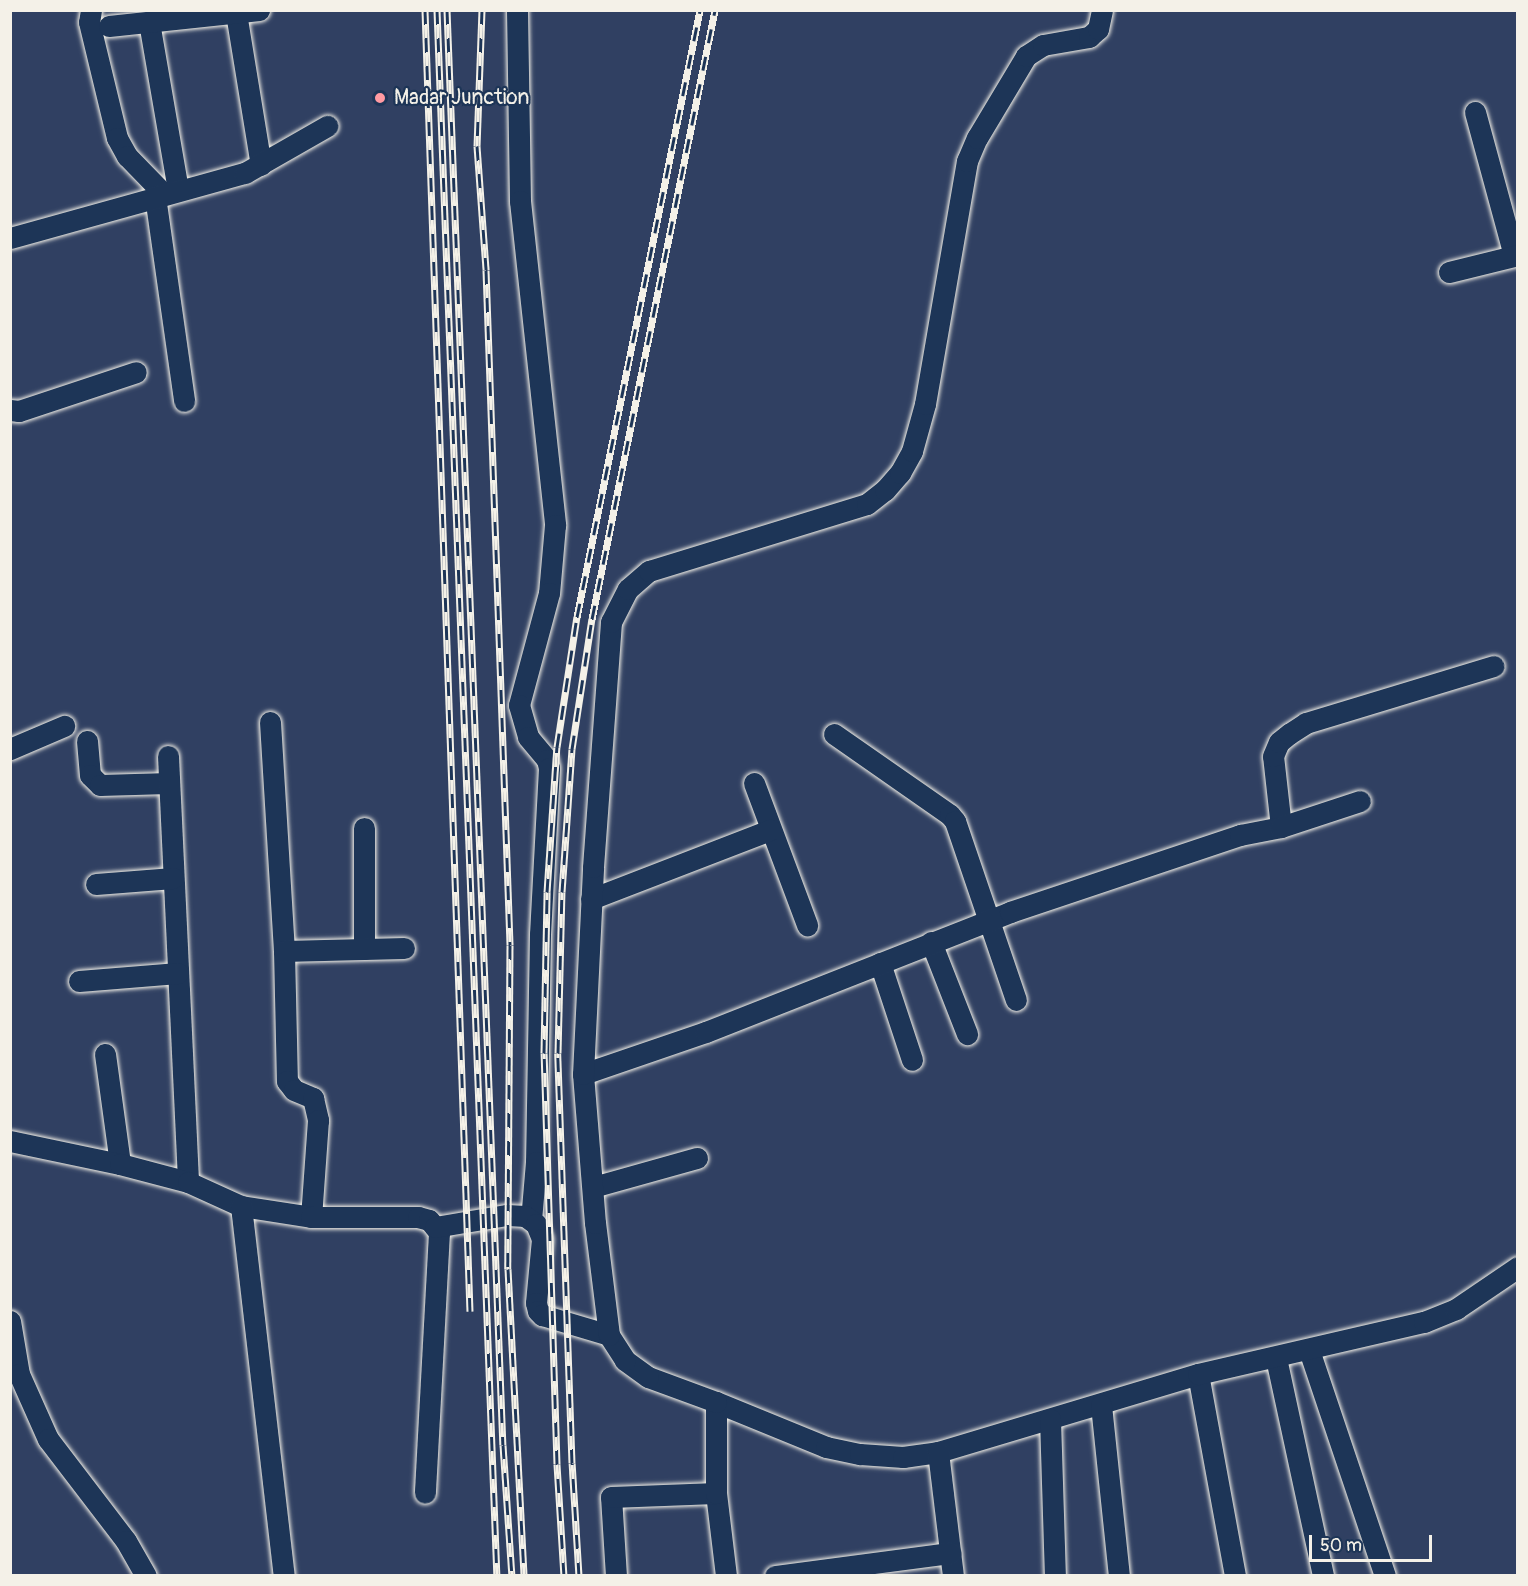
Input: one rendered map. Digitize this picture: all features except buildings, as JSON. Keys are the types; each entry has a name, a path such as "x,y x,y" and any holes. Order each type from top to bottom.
{"street":[{"path":"91,10 89,21 117,138 127,156 166,194"},
{"path":"109,26 259,10"},
{"path":"517,10 520,201 555,525 549,593 519,705 528,737 547,760 549,768 540,934 536,1162 531,1220"},
{"path":"1102,10 1098,29 1089,37 1043,45 1026,56 977,138 967,161 925,404 912,451 900,473 885,490 867,504 649,571 632,584 617,606 611,622 591,899 583,1074 609,1335 625,1360 648,1377 837,1449 903,1457 938,1452 1101,1405 1198,1374 1276,1358 1424,1322 1456,1309 1518,1267"},
{"path":"236,14 261,165"},
{"path":"149,22 184,401"},
{"path":"1449,272 1516,256 1475,112"},
{"path":"10,238 245,172 327,126"},
{"path":"10,410 20,411 136,372"},
{"path":"1281,827 1273,756 1280,742 1288,734 1306,723 1494,666"},
{"path":"270,722 284,951 287,1081 294,1089 313,1098 318,1120 311,1217"},
{"path":"10,749 64,726"},
{"path":"834,734 950,815 955,821 987,921 1016,999"},
{"path":"87,741 90,775 100,785 169,783"},
{"path":"168,756 188,1182"},
{"path":"754,783 807,925"},
{"path":"583,1074 706,1032 987,921 1240,835 1281,827 1360,801"},
{"path":"364,828 364,949"},
{"path":"591,899 770,830"},
{"path":"96,885 172,878"},
{"path":"931,942 967,1034"},
{"path":"284,951 404,948"},
{"path":"880,963 912,1060"},
{"path":"79,981 178,973"},
{"path":"105,1054 120,1164"},
{"path":"10,1141 120,1164 188,1182 240,1206 311,1217 418,1217 429,1220 439,1232 425,1493"},
{"path":"593,1187 697,1158"},
{"path":"240,1206 284,1575"},
{"path":"435,1227 507,1215 519,1215 531,1220 539,1229 542,1239 536,1303 538,1311 552,1319 609,1335"},
{"path":"10,1321 15,1375 48,1438 126,1542 146,1575"},
{"path":"1309,1350 1385,1575"},
{"path":"1276,1358 1323,1575"},
{"path":"1198,1374 1235,1575"},
{"path":"716,1402 716,1493 726,1575"},
{"path":"1101,1405 1119,1575"},
{"path":"1050,1419 1054,1575"},
{"path":"938,1452 953,1575"},
{"path":"616,1575 611,1497 716,1493"},
{"path":"775,1575 950,1553"}],"railway":[{"path":"425,10 470,1311"},
{"path":"437,10 497,1576"},
{"path":"447,10 503,1445 512,1576"},
{"path":"482,10 477,146 486,270 510,945 508,1269 524,1576"},
{"path":"564,1576 557,1464 544,1053 547,892 557,747 577,617 700,10"},
{"path":"579,1576 572,1463 558,1053 562,892 572,749 592,619 715,10"}],"place":[{"name":"Madar Junction","path":"380,98"}]}
